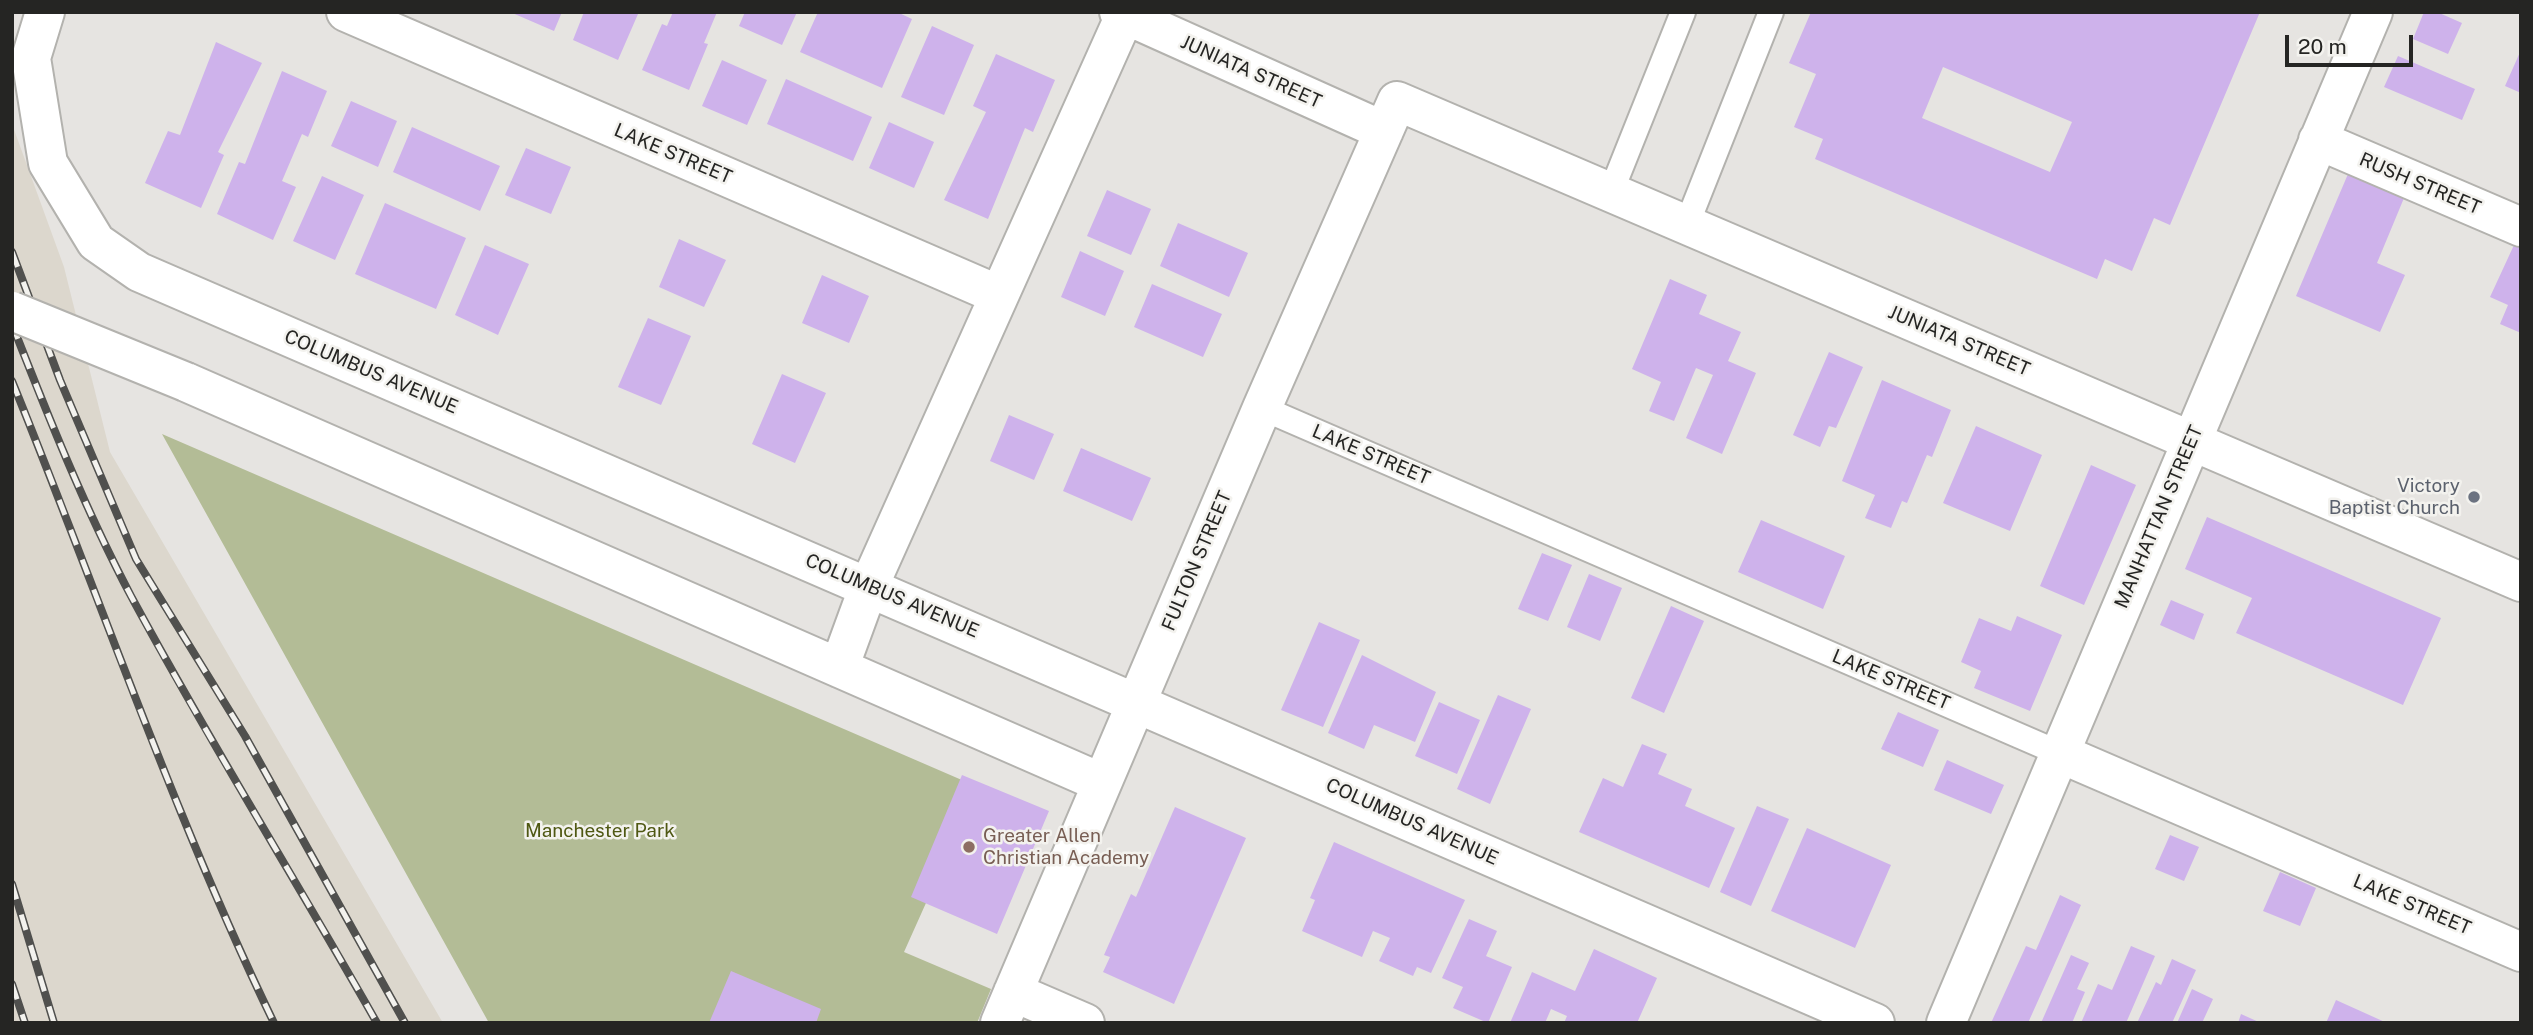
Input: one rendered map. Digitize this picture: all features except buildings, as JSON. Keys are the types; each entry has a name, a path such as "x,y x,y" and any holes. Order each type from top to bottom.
{"street":[{"name":"COLUMBUS AVENUE","path":"45,12 31,58 48,163 96,242 139,272 1137,701 1875,1023"},
{"name":"LAKE STREET","path":"346,12 999,295"},
{"name":"MANHATTAN STREET","path":"1946,1023 2373,12"},
{"path":"839,668 869,586 1122,13"},
{"name":"JUNIATA STREET","path":"1122,13 1390,116 1611,192 2521,582"},
{"name":"FULTON STREET","path":"1007,1007 1262,408 1390,116"},
{"name":"RUSH STREET","path":"2318,140 2521,227"},
{"path":"12,311 186,382 1102,783"},
{"name":"LAKE STREET","path":"2059,752 2521,952"},
{"path":"1007,1007 1085,1023"}],"lane":[{"path":"1611,192 1682,12"},
{"path":"1687,224 1771,12"},
{"name":"LAKE STREET","path":"1262,408 2059,752"}],"shaded area":[{"path":"12,124 64,267 110,452 443,1023 12,1023"}],"green space":[{"name":"Manchester Park","path":"162,434 978,787 904,952 991,989 977,1023 489,1023"}],"railway":[{"path":"12,252 60,380 136,559 245,736 405,1023"},
{"path":"12,324 53,428 131,596 377,1023"},
{"path":"12,381 203,865 274,1023"},
{"path":"12,884 54,1023"},
{"path":"12,984 25,1023"}],"place":[{"name":"Victory Baptist Church","path":"2474,497"},
{"name":"Greater Allen Christian Academy","path":"969,847"}]}
